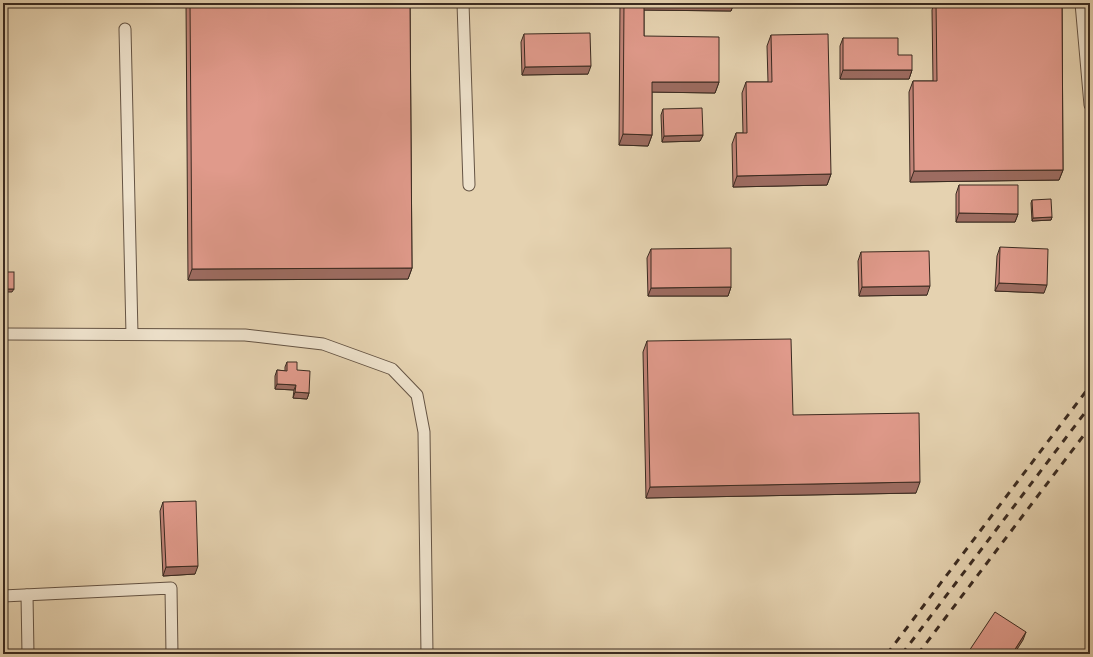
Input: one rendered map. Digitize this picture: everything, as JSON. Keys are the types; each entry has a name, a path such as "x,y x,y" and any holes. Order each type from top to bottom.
{"lane":[{"path":"462,3 469,185"},
{"path":"1081,3 1090,105"},
{"path":"125,29 132,334"},
{"path":"3,334 246,335 323,344 392,369 417,395 424,432 427,654"},
{"path":"3,596 171,588 172,654"},
{"path":"27,594 28,654"}],"building":[{"path":"190,3 410,3 412,268 192,269"},
{"path":"624,3 644,3 644,36 719,37 719,82 652,82 652,135 623,134"},
{"path":"936,3 1062,3 1063,170 914,171 913,81 937,81"},
{"path":"590,33 591,66 525,67 524,34"},
{"path":"828,34 831,174 737,176 736,133 747,133 746,82 772,82 771,35"},
{"path":"843,38 898,38 898,55 912,55 912,70 843,70"},
{"path":"702,108 703,135 664,136 663,109"},
{"path":"959,185 1018,185 1018,214 959,213"},
{"path":"1051,199 1052,217 1033,218 1032,200"},
{"path":"1000,247 1048,249 1047,285 999,283"},
{"path":"731,248 731,287 651,288 651,249"},
{"path":"929,251 930,286 862,287 861,252"},
{"path":"3,272 14,272 14,289 3,289"},
{"path":"791,339 793,415 919,413 920,482 650,487 647,341"},
{"path":"287,362 297,362 297,370 310,371 309,393 295,392 296,385 277,384 277,370 287,371"},
{"path":"196,501 198,566 166,567 163,502"},
{"path":"995,612 1026,632 1012,654 967,654"}],"railway":[{"path":"887,654 1090,386"},
{"path":"902,654 1090,406"},
{"path":"918,654 1090,427"}]}
